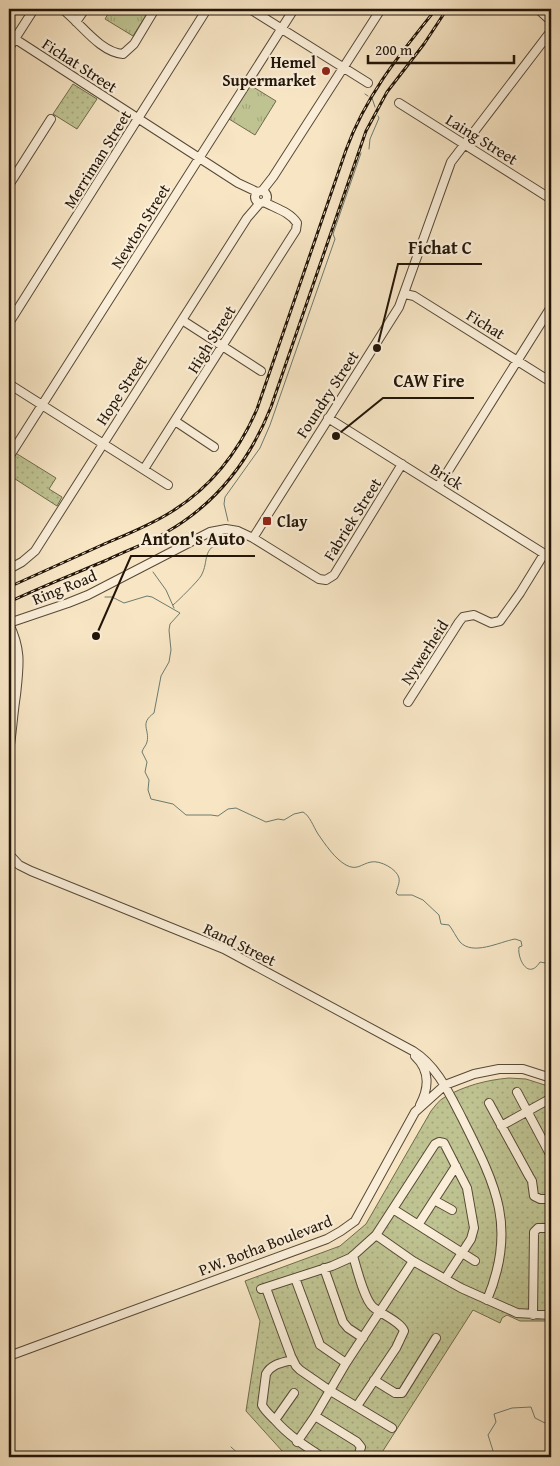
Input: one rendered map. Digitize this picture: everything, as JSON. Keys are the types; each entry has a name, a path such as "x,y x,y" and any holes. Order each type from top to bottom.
{"street":[{"path":"9,48 12,37 34,9"},
{"path":"62,9 98,42 118,54 123,54 134,44 155,9"},
{"path":"76,22 85,9"},
{"name":"Merriman Street","path":"9,324 207,9"},
{"path":"250,9 368,82"},
{"name":"Newton Street","path":"9,457 294,9"},
{"name":"Hope Street","path":"9,569 35,552 381,9"},
{"path":"539,9 551,15"},
{"path":"539,9 551,21"},
{"name":"Foundry Street","path":"253,538 405,294 451,162 551,31"},
{"name":"Fichat Street","path":"12,37 138,120 278,208 297,223"},
{"name":"Laing Street","path":"399,102 551,200"},
{"path":"9,185 51,119"},
{"name":"High Street","path":"144,469 292,237 297,223"},
{"name":"Fichat","path":"405,294 414,296 551,382"},
{"path":"438,487 551,307"},
{"path":"182,320 262,371"},
{"path":"9,384 168,485"},
{"name":"Brick","path":"328,418 548,556"},
{"path":"175,421 214,447"},
{"name":"Fabriek Street","path":"253,538 319,579 326,580 334,576 402,464"},
{"name":"Ring Road","path":"9,623 88,594 210,532 238,531 253,538"},
{"name":"Nywerheid","path":"408,702 460,622 469,615 474,615 491,623 500,621 548,556"},
{"path":"9,623 17,642 20,659 9,752"},
{"path":"9,645 16,694"},
{"name":"Rand Street","path":"9,854 20,865 31,871 229,951 413,1051 427,1061 445,1084 483,1160 498,1197 501,1217 501,1254 494,1284 487,1300"},
{"path":"401,1046 421,1062 426,1075 426,1091 418,1110"},
{"name":"P.W. Botha Boulevard","path":"9,1356 327,1239 341,1231 355,1221 411,1119 445,1084 474,1074 499,1069 523,1070 551,1078"},
{"path":"517,1092 551,1156"},
{"path":"501,1126 551,1100"},
{"path":"489,1103 532,1182 534,1196 540,1199 551,1199"},
{"path":"392,1428 300,1370 292,1360 263,1289 353,1256 376,1235 436,1142 444,1143 467,1188 474,1225 473,1235 445,1279"},
{"path":"418,1225 456,1166"},
{"path":"434,1200 452,1210"},
{"path":"393,1209 476,1261"},
{"path":"533,1314 534,1232 538,1228 551,1228"},
{"path":"376,1235 413,1261 487,1300 517,1313 551,1315"},
{"path":"353,1256 370,1304 400,1326 404,1332 396,1348 357,1406"},
{"path":"297,1442 413,1261"},
{"path":"324,1268 344,1322 348,1328 363,1338"},
{"path":"295,1278 320,1345 346,1363"},
{"path":"374,1380 395,1393 402,1393 436,1338"},
{"path":"292,1360 272,1366 266,1374 262,1405 297,1442 322,1457"},
{"path":"275,1420 294,1393"},
{"path":"315,1416 357,1442 361,1447 358,1457"}],"green space":[{"path":"111,9 150,9 133,36 105,19"},
{"path":"73,84 97,99 77,129 53,114"},
{"path":"250,85 276,101 255,135 229,119"},
{"path":"14,452 56,478 49,489 62,497 57,506 9,475 9,461"},
{"path":"526,1079 551,1087 551,1321 520,1321 507,1315 502,1318 500,1323 473,1310 379,1457 292,1457 283,1452 246,1411 260,1321 245,1281 340,1246 366,1224 431,1111 439,1101 452,1093 468,1087 492,1080"}],"waterway":[{"path":"372,98 375,107"},
{"path":"369,149 370,139 379,118 378,116"},
{"path":"228,521 224,504 225,497 260,448 270,425 335,239 333,234 361,153"},
{"path":"173,605 201,576 209,551 216,544 224,541"},
{"path":"153,572 166,590 174,608"},
{"path":"105,597 112,597 124,603 147,596 152,597 180,613 170,624 171,650 169,662 161,676 154,713 147,720 146,724 148,737 142,752 147,762 145,772 149,780 148,790 151,799 173,804 186,815 218,816 228,809 236,808 266,822 278,819 284,820 294,814 303,812 310,819 327,847 342,862 350,867 375,862 392,868 399,878 396,893 398,895 412,895 423,900 439,915 441,924 449,925 460,942 465,946 479,948 515,939 521,941 522,946 519,947 520,957 524,966 528,969 536,967 540,962 551,964"},
{"path":"495,1457 488,1435 496,1422 494,1414 512,1408 531,1407 535,1418 551,1426"},
{"path":"231,1447 242,1457"}],"railway":[{"path":"9,587 163,517 198,492 211,480 232,454 257,409 354,130 363,111 385,76 436,9"},
{"path":"9,602 144,544 165,533 200,509 215,495 241,463 253,445 271,407 366,131 387,92 424,44 447,9"}],"place":[{"name":"Hemel Supermarket","path":"326,71"},
{"name":"Fichat C","path":"377,348"},
{"name":"CAW Fire","path":"336,436"},
{"name":"Clay","path":"267,521"},
{"name":"Anton's Auto","path":"96,636"}]}
